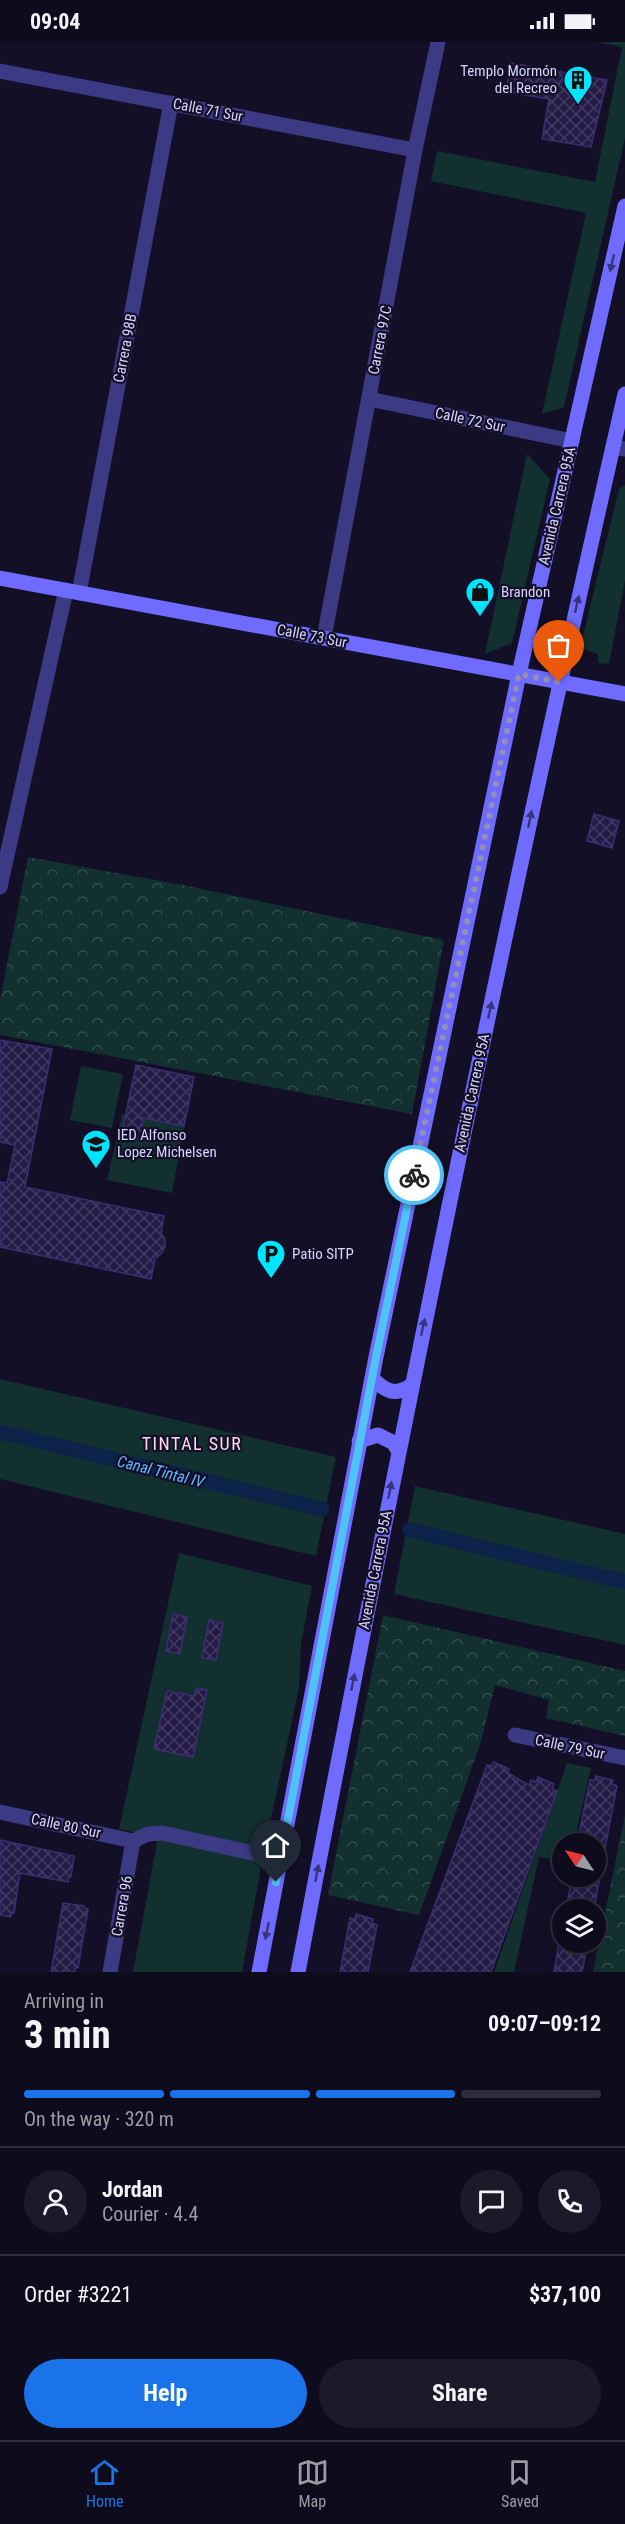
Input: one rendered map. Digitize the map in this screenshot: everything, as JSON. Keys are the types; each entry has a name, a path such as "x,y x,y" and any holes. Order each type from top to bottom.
{"main road":[{"name":"Avenida Carrera 95A","path":"259,1972 372,1378 519,674 625,206"},
{"name":"Avenida Carrera 95A","path":"298,1972 398,1451 559,682 619,448 625,394"},
{"name":"Calle 73 Sur","path":"0,578 625,694"},
{"path":"372,1378 384,1389 393,1393 412,1385"},
{"path":"359,1441 378,1435 393,1443 398,1451"}],"street":[{"name":"Carrera 97C","path":"324,638 438,42"},
{"name":"Calle 71 Sur","path":"0,71 416,150"},
{"name":"Carrera 98B","path":"0,887 73,591 171,103"},
{"name":"Calle 72 Sur","path":"369,399 572,441"},
{"name":"Calle 79 Sur","path":"515,1735 625,1758"},
{"name":"Calle 80 Sur","path":"0,1812 133,1841"},
{"path":"133,1841 148,1834 162,1833 280,1859"},
{"name":"Carrera 96","path":"110,1972 133,1841"}],"green space":[{"path":"597,42 625,42 625,138 564,407 542,414 586,213 431,181 437,151 595,182 622,47"},
{"path":"527,454 550,479 512,643 485,654"},
{"path":"625,485 625,580 609,664 598,663 598,654 580,648 619,489"},
{"path":"28,857 183,885 444,940 412,1114 0,1035 0,1000"},
{"path":"81,1066 123,1074 112,1128 70,1120"},
{"path":"122,1114 184,1126 172,1193 107,1180"},
{"path":"0,1379 336,1457 316,1556 0,1479"},
{"path":"415,1486 625,1534 625,1645 394,1594"},
{"path":"179,1553 312,1586 301,1644 299,1688 263,1856 242,1972 133,1972 158,1837 119,1829"},
{"path":"383,1615 625,1671 625,1736 546,1718 549,1700 495,1685 480,1745 419,1915 328,1895"},
{"path":"567,1763 591,1768 576,1833 552,1833 552,1859 539,1857 514,1972 494,1972"},
{"path":"625,1815 625,1972 593,1972 597,1953 606,1953 606,1908"}],"building":[{"name":"Templo Mormón del Recreo","path":"511,63 607,80 591,147 542,139 549,99 506,92"},
{"path":"594,814 619,821 612,848 587,841"},
{"path":"0,1040 52,1049 25,1187 164,1216 161,1233 165,1239 165,1247 155,1259 151,1279 0,1247 0,1182 7,1183 15,1145 0,1142"},
{"path":"136,1065 194,1077 184,1126 142,1118 143,1131 140,1138 134,1141 124,1137 123,1127"},
{"path":"173,1614 187,1617 180,1654 166,1651"},
{"path":"209,1620 223,1623 216,1660 202,1658"},
{"path":"196,1688 207,1690 193,1757 154,1749 167,1691 194,1696"},
{"path":"494,1762 509,1769 508,1773 529,1785 531,1780 536,1782 538,1777 554,1784 552,1789 557,1791 491,1972 410,1972 487,1765 491,1766"},
{"path":"596,1776 613,1780 612,1784 617,1786 606,1843 606,1833 579,1833 590,1780 595,1780"},
{"path":"0,1840 74,1856 71,1877 68,1882 20,1873 14,1913 12,1912 11,1917 0,1915"},
{"path":"570,1887 598,1887 596,1899 568,1899"},
{"path":"63,1903 84,1906 88,1909 78,1968 75,1968 75,1972 51,1972"},
{"path":"356,1914 373,1919 372,1923 377,1925 368,1972 340,1972 350,1918 355,1919"},
{"path":"557,1953 586,1953 582,1972 554,1972"}],"waterway":[{"name":"Canal Tintal IV","path":"0,1432 322,1509"},
{"name":"Canal Tintal IV","path":"410,1530 625,1582"}],"way so far":[{"path":"414,1175 519,674 559,682"}],"place":[{"name":"Templo Mormón del Recreo","path":"578,106"},
{"name":"Brandon","path":"480,618"},
{"name":"IED Alfonso Lopez Michelsen","path":"96,1170"},
{"name":"Patio SITP","path":"271,1280"}],"district":[{"name":"TINTAL SUR","path":"192,1444"}],"route":[{"path":"276,1882 376,1357 414,1175"}]}
